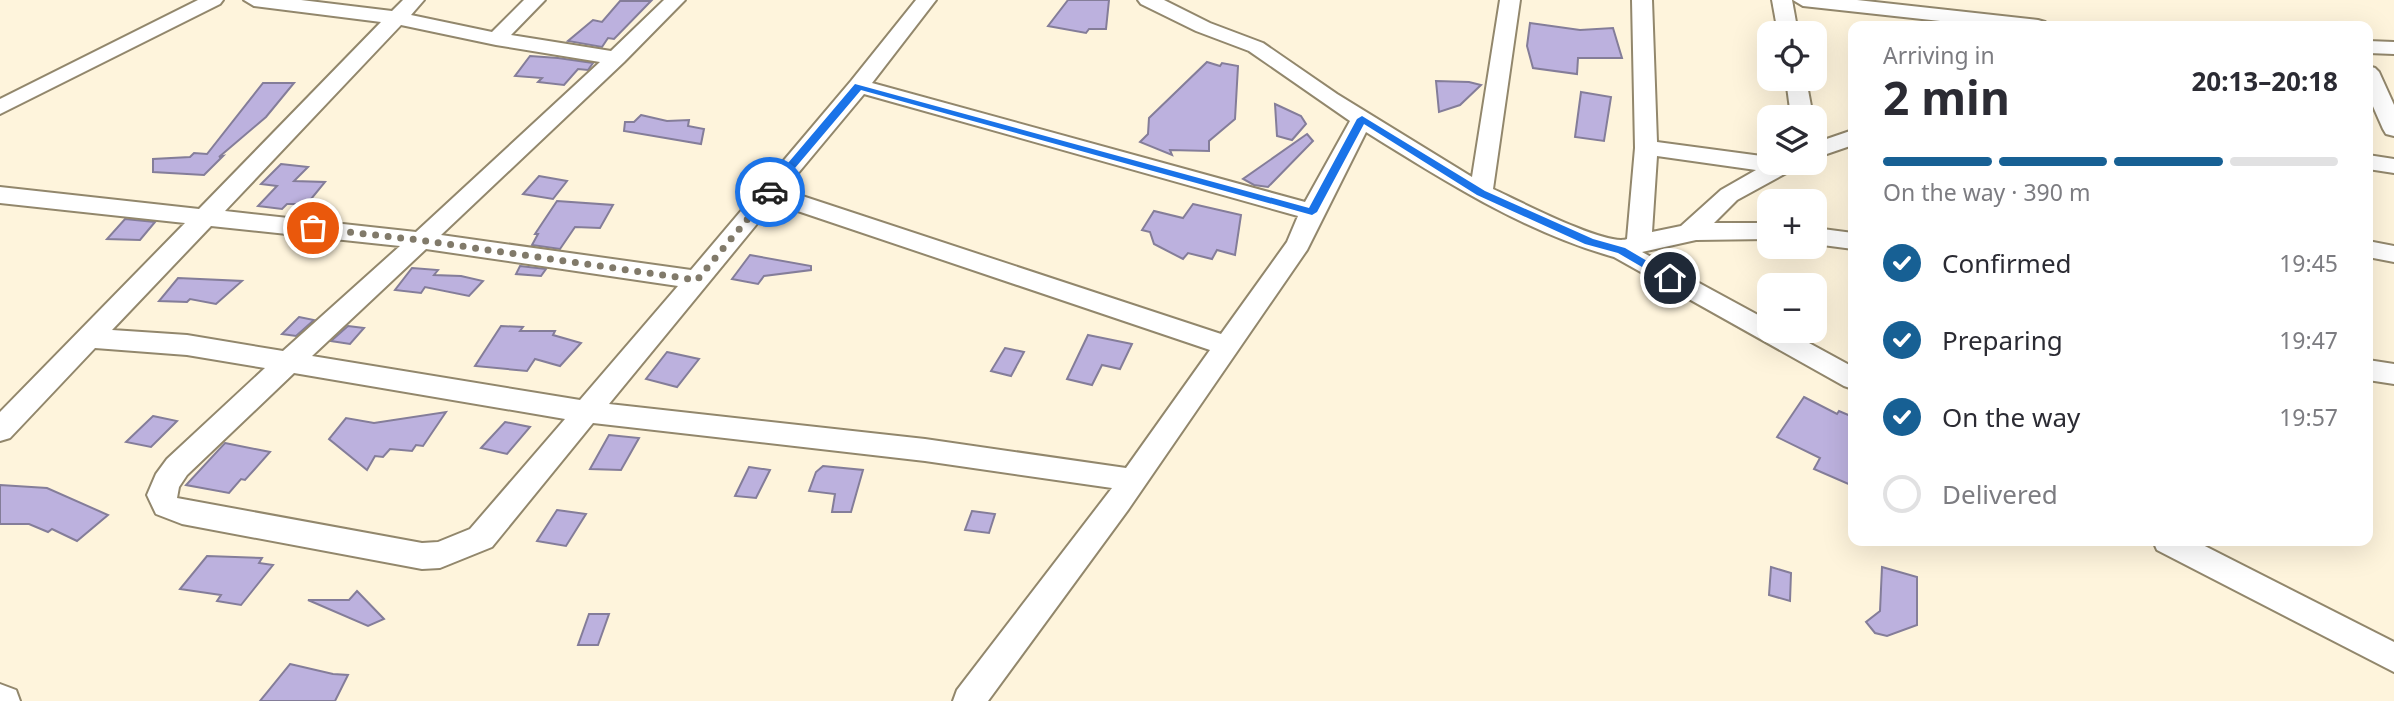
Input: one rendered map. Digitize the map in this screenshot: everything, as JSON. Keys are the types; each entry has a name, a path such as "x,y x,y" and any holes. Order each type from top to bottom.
{"street":[{"path":"0,107 213,0"},
{"path":"254,0 396,18 496,39 617,58"},
{"path":"0,430 414,0"},
{"path":"496,39 535,0"},
{"path":"675,0 573,101 285,362 177,467 166,482 161,495 166,506 182,512 422,556 440,555 481,538 859,86 926,0"},
{"path":"1148,0 1203,27 1256,47 1329,99 1481,193 1589,242 1630,246 1688,233 1757,231"},
{"path":"1481,193 1510,0"},
{"path":"1630,246 1646,148 1642,0"},
{"path":"1782,0 1786,21"},
{"path":"1803,0 1968,21"},
{"path":"2373,47 2394,48"},
{"path":"2373,82 2393,123"},
{"path":"859,86 1312,212"},
{"path":"969,701 1133,480 1298,244 1312,212 1362,119"},
{"path":"1827,147 1848,139"},
{"path":"1646,148 1757,161"},
{"path":"2373,163 2394,166"},
{"path":"1688,233 1729,195 1765,175"},
{"path":"768,193 1227,345"},
{"path":"0,195 206,215 419,240 697,280"},
{"path":"1827,238 1848,240"},
{"path":"1630,246 1848,376"},
{"path":"2373,250 2394,254"},
{"path":"89,338 187,345 588,412 925,450 1133,480"},
{"path":"2373,371 2394,374"},
{"path":"2178,546 2394,658"}],"building":[{"path":"1068,0 1109,0 1106,29 1089,29 1086,33 1048,26"},
{"path":"620,1 651,1 614,39 608,38 602,47 568,41 593,20 602,22"},
{"path":"1530,23 1580,30 1613,28 1622,58 1578,58 1577,74 1533,68 1527,46"},
{"path":"530,56 593,63 588,70 578,69 564,85 538,82 542,78 515,76"},
{"path":"1207,62 1220,66 1222,63 1238,66 1235,119 1209,141 1209,151 1170,150 1172,155 1140,142 1148,134 1149,118"},
{"path":"1436,81 1481,85 1460,105 1439,112"},
{"path":"263,83 294,83 266,117 219,157 223,156 204,175 153,172 153,159 190,157 194,153 207,154"},
{"path":"1581,92 1611,97 1604,141 1575,137"},
{"path":"1275,104 1301,116 1306,124 1292,140 1277,136"},
{"path":"641,115 667,121 689,120 688,126 704,129 701,144 624,131 625,122 634,122"},
{"path":"1307,134 1313,141 1268,187 1254,185 1243,179"},
{"path":"281,164 308,167 294,181 325,182 307,204 287,204 282,209 258,206 277,186 261,184"},
{"path":"539,176 567,181 553,199 523,194"},
{"path":"557,201 613,205 600,228 575,227 560,249 532,245 538,234 535,234"},
{"path":"1193,204 1241,215 1235,255 1217,250 1212,259 1188,253 1183,259 1154,244 1150,232 1142,230 1154,211 1183,218"},
{"path":"125,219 155,222 140,240 107,239"},
{"path":"750,255 811,266 811,270 764,276 758,284 732,279"},
{"path":"520,266 546,269 541,276 516,274"},
{"path":"412,268 438,270 434,275 461,276 483,281 469,296 425,287 421,293 395,290"},
{"path":"178,278 242,281 216,304 190,299 187,302 159,301"},
{"path":"299,317 314,320 296,336 282,334"},
{"path":"348,326 364,328 350,344 331,341"},
{"path":"501,326 523,327 520,331 555,331 553,335 581,343 560,366 535,359 527,371 475,366"},
{"path":"1088,335 1132,344 1120,369 1102,365 1092,385 1067,379"},
{"path":"1005,348 1024,352 1011,376 991,371"},
{"path":"667,352 699,359 677,387 646,379"},
{"path":"1804,397 1837,414 1839,411 1848,415 1848,484 1814,469 1820,458 1777,437"},
{"path":"446,412 423,446 416,445 412,451 390,449 383,457 375,456 367,470 329,439 346,418 374,423"},
{"path":"153,416 177,421 151,447 126,442"},
{"path":"505,422 530,427 507,454 481,448"},
{"path":"609,435 639,438 621,470 590,469"},
{"path":"225,443 270,452 245,480 241,479 229,493 186,485"},
{"path":"823,466 863,470 851,512 832,512 835,494 809,491 816,472"},
{"path":"749,467 770,470 756,498 735,496"},
{"path":"0,485 47,488 108,515 77,541 52,529 48,532 29,524 0,524"},
{"path":"557,510 586,514 566,546 537,541"},
{"path":"972,511 995,514 989,533 965,530"},
{"path":"207,556 262,558 259,563 273,565 241,605 217,601 221,595 180,589"},
{"path":"1771,567 1791,573 1790,601 1769,595"},
{"path":"1882,567 1917,577 1917,625 1887,636 1875,633 1866,622 1880,611"},
{"path":"357,591 384,619 368,626 308,600 349,600"},
{"path":"589,614 609,614 598,645 578,645"},
{"path":"290,664 348,675 335,701 260,701"}],"way so far":[{"path":"313,228 419,240 697,280 770,192"}],"route":[{"path":"770,192 859,86 1312,212 1362,119 1481,193 1589,242 1622,251 1670,278"}]}
